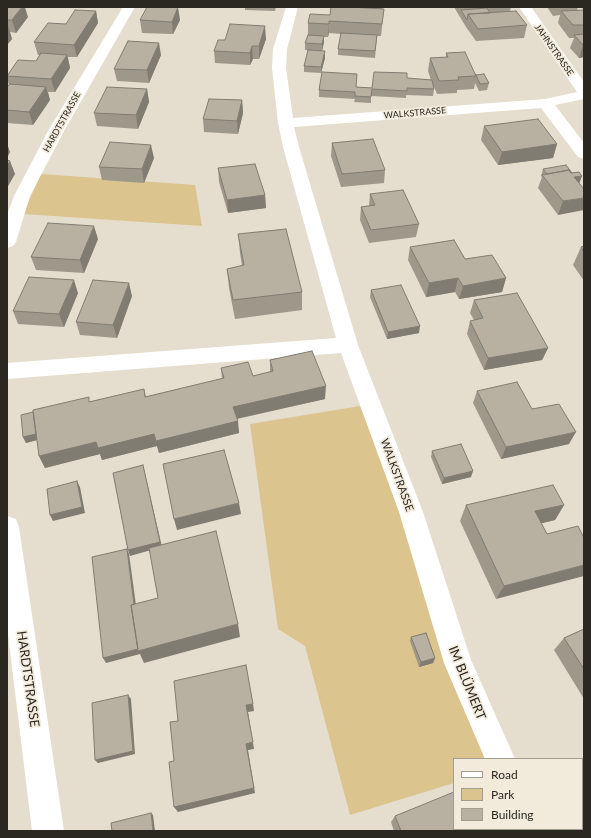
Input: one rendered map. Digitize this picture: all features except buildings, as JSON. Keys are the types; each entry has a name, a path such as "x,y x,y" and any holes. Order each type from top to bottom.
{"street":[{"name":"HARDTSTRASSE","path":"7,242 22,196 56,131 129,7"},
{"name":"WALKSTRASSE","path":"292,7 280,49 280,68 286,123 291,147 348,346 411,512 439,606"},
{"name":"JAHNSTRASSE","path":"525,7 584,94 545,103"},
{"name":"WALKSTRASSE","path":"286,123 545,103"},
{"path":"545,103 584,154"},
{"path":"7,371 348,346"},
{"name":"HARDTSTRASSE","path":"7,527 48,831"},
{"name":"IM BLÜMERT","path":"439,606 458,663 500,758"}],"green space":[{"path":"41,174 195,185 202,226 23,214"},
{"path":"360,406 382,459 493,758 453,758 453,783 350,815 305,646 278,629 250,424"}]}
